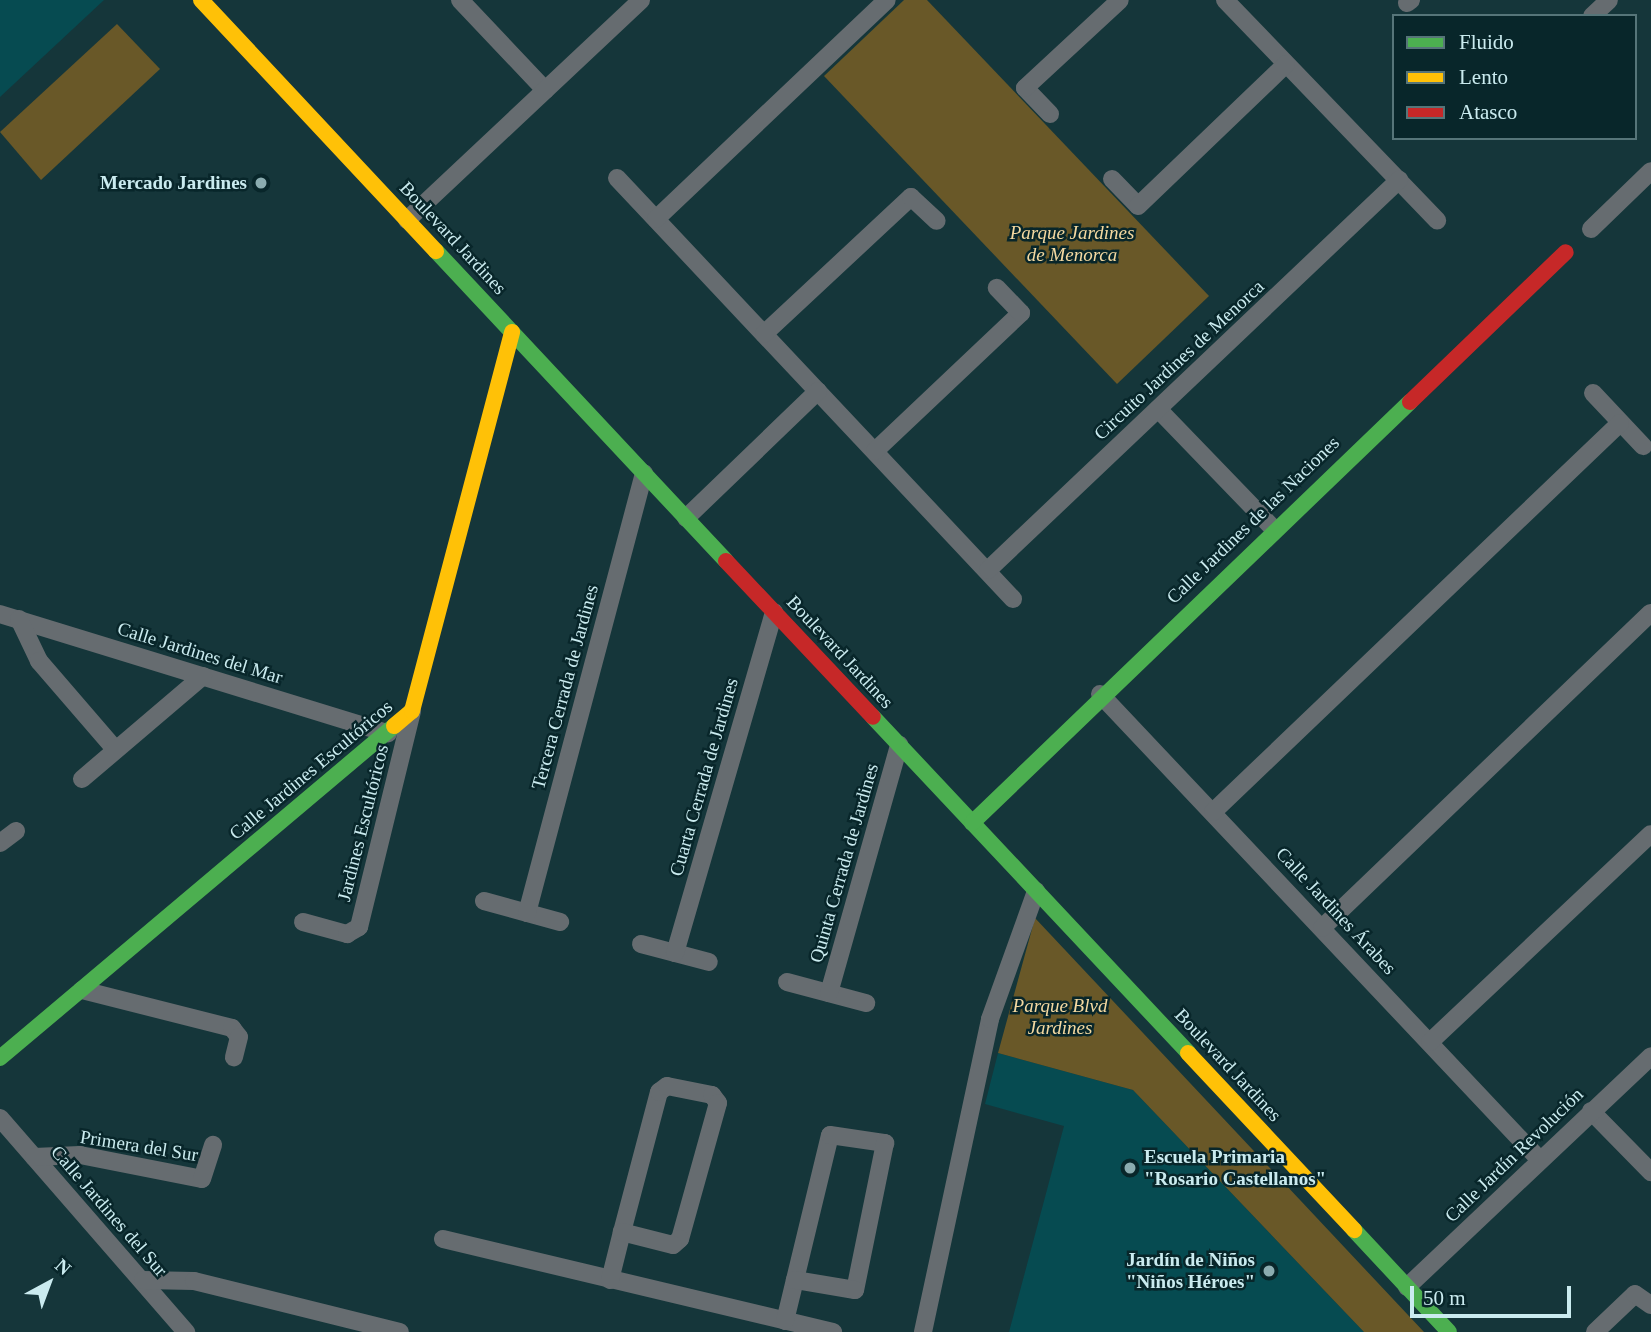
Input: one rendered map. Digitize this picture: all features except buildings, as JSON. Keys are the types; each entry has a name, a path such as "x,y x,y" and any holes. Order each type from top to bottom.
{"street":[{"name":"Boulevard Jardines","path":"201,0 1449,1332"},
{"path":"460,0 545,90"},
{"path":"407,220 641,0"},
{"path":"1050,114 1025,88 1120,0"},
{"path":"1225,0 1437,220"},
{"path":"1594,14 1608,0"},
{"path":"656,219 883,1"},
{"path":"1112,179 1138,206 1286,64"},
{"path":"1591,229 1651,171"},
{"path":"617,178 1013,599"},
{"name":"Circuito Jardines de Menorca","path":"988,570 1399,180"},
{"path":"764,334 911,197 937,221"},
{"name":"Calle Jardines de las Naciones","path":"972,823 1100,694 1566,252"},
{"path":"875,451 1021,313 998,288"},
{"name":"Calle Jardines Escultóricos","path":"0,1058 412,711 512,332"},
{"path":"686,518 818,391"},
{"path":"1592,393 1643,446"},
{"path":"1158,409 1274,529"},
{"path":"1213,812 1620,423"},
{"name":"Tercera Cerrada de Jardines","path":"527,913 644,473"},
{"name":"Cuarta Cerrada de Jardines","path":"675,953 774,612"},
{"path":"1322,928 1651,613"},
{"name":"Calle Jardines del Mar","path":"0,614 388,733"},
{"path":"19,619 39,661 115,749"},
{"path":"82,779 203,676"},
{"name":"Calle Jardines Árabes","path":"1100,694 1539,1159"},
{"name":"Jardines Escultóricos","path":"303,922 347,934 359,927 412,711"},
{"name":"Quinta Cerrada de Jardines","path":"830,993 899,744"},
{"path":"0,844 16,831"},
{"path":"1430,1042 1651,834"},
{"path":"923,1332 990,1019 1036,891"},
{"path":"484,901 560,922"},
{"path":"641,944 709,962"},
{"name":"Quinta Cerrada de Jardines","path":"787,982 866,1003"},
{"path":"82,990 232,1028 239,1037 234,1057"},
{"name":"Calle Jardín Revolución","path":"1407,1287 1539,1159 1651,1056"},
{"path":"610,1280 622,1232 659,1092 667,1086 712,1095 718,1103 680,1239 673,1245 622,1232"},
{"path":"1591,1111 1651,1172"},
{"name":"Calle Jardines del Sur","path":"0,1118 186,1332"},
{"path":"785,1321 830,1135 885,1143 855,1290 795,1280"},
{"name":"Primera del Sur","path":"34,1157 80,1154 202,1179 213,1145"},
{"path":"443,1240 833,1332"},
{"path":"143,1280 194,1281 400,1332"},
{"path":"1595,1332 1635,1294 1651,1305"}],"shaded area":[{"path":"0,0 104,0 0,97"},
{"name":"Escuela Primaria \"Rosario Castellanos\"","path":"998,1053 1133,1090 1364,1332 1009,1332 1064,1126 985,1104"}],"green space":[{"name":"Parque Jardines de Menorca","path":"904,0 927,0 1209,296 1117,384 824,76"},
{"path":"117,24 160,69 41,180 0,132"},
{"name":"Parque Blvd Jardines","path":"1035,918 1424,1332 1364,1332 1133,1090 998,1053"}],"traffic: fast":[{"path":"436,251 726,561"},
{"path":"972,823 1410,402"},
{"path":"873,717 1188,1053"},
{"path":"0,1058 394,726"},
{"path":"1354,1230 1449,1332"}],"traffic: slow":[{"path":"201,0 436,251"},
{"path":"394,726 412,711 512,332"},
{"path":"1188,1053 1354,1230"}],"traffic: jam":[{"path":"1410,402 1566,252"},
{"path":"726,561 873,717"}],"place":[{"name":"Mercado Jardines","path":"261,183"},
{"name":"Escuela Primaria \"Rosario Castellanos\"","path":"1130,1168"},
{"name":"Jardín de Niños \"Niños Héroes\"","path":"1269,1271"}]}
